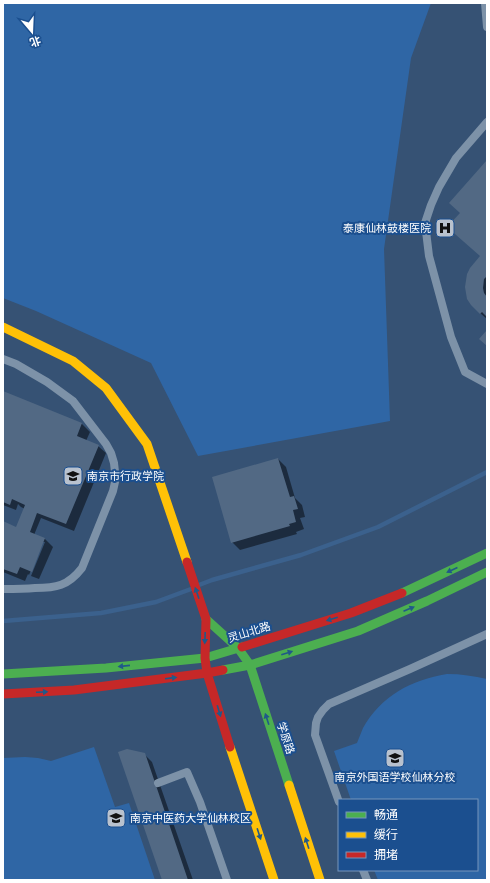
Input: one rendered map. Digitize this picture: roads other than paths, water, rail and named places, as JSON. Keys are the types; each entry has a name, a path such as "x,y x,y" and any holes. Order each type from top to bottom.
{"main road":[{"name":"学原路","path":"3,327 73,361 106,388 147,444 206,618 205,658 207,673 274,880"},
{"name":"灵山北路","path":"3,674 106,668 205,658 351,613 412,588 487,553"},
{"path":"3,694 74,690 207,673 250,665 358,631 427,601 487,572"},
{"name":"学原路","path":"206,618 238,648 250,665 320,880"}],"lane":[{"path":"485,3 487,26"},
{"path":"487,122 456,158 439,187 425,223 429,256 451,337 465,372 487,384"},
{"path":"3,359 16,364 47,382 73,401 106,444 111,453 114,463 115,482 113,491 82,568 77,574 66,584 52,588 3,589"},
{"path":"338,799 315,735 316,723 323,710 329,704 487,634"},
{"path":"158,784 186,772 200,802 227,880"}],"waterway":[{"path":"199,585 301,555 378,527 487,472"},
{"path":"3,621 101,613 156,602 191,589"}],"place":[{"name":"泰康仙林鼓楼医院","path":"445,228"},
{"name":"南京市行政学院","path":"73,476"},
{"name":"南京外国语学校仙林分校","path":"395,758"},
{"name":"南京中医药大学仙林校区","path":"116,818"}]}
